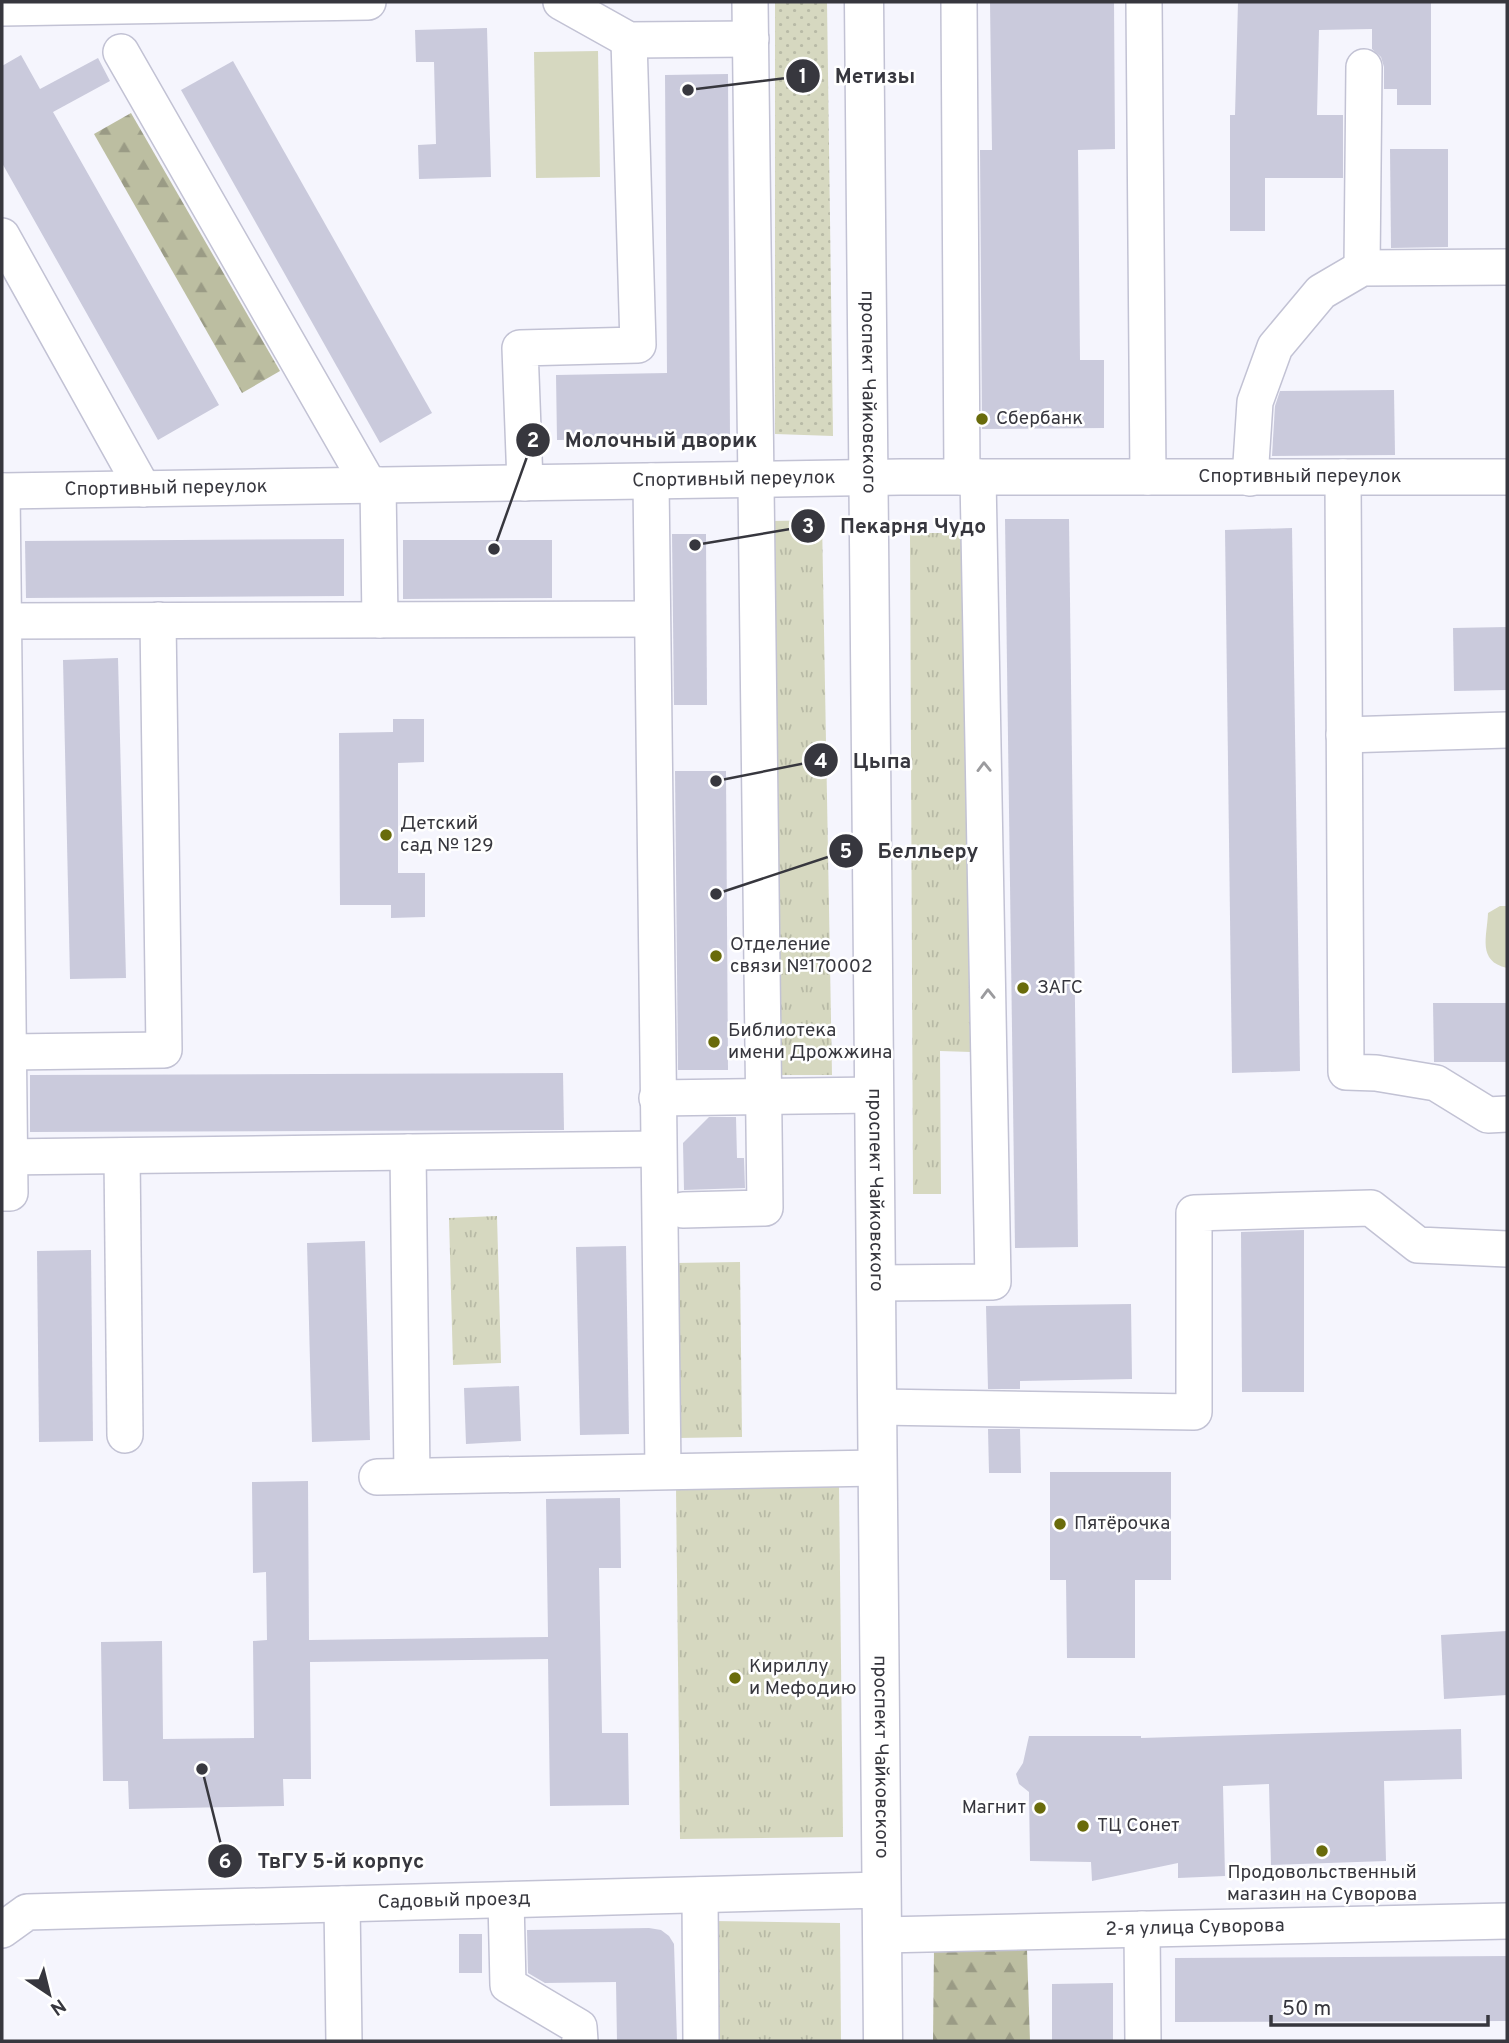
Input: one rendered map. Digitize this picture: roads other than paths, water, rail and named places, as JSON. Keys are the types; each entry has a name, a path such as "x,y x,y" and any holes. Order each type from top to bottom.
{"main road":[{"name":"проспект Чайковского","path":"864,2 883,2041"}],"street":[{"path":"2,8 368,2"},
{"path":"561,2 629,40 751,39"},
{"path":"683,1210 765,1209 750,2"},
{"path":"877,1283 993,1282 959,2"},
{"path":"1144,2 1148,477"},
{"path":"525,483 520,348 638,345 629,40"},
{"path":"121,52 374,485 380,620"},
{"path":"1362,268 1364,67"},
{"path":"2,236 143,489"},
{"path":"1250,478 1255,402 1275,347 1321,292 1362,268 1507,267"},
{"name":"Спортивный переулок","path":"2,491 970,477 1507,477"},
{"path":"1343,477 1346,1072 1376,1073 1436,1083 1488,1115 1507,1114"},
{"path":"651,481 663,1471"},
{"path":"2,491 9,1052 6,1193"},
{"path":"4,621 652,619"},
{"path":"9,1052 164,1050 158,620"},
{"path":"1343,735 1507,730"},
{"path":"657,1098 875,1095"},
{"path":"6,1157 658,1149"},
{"path":"408,1152 412,1476"},
{"path":"122,1156 125,1435"},
{"path":"877,1407 1194,1412 1194,1213 1371,1208 1418,1245 1507,1249"},
{"path":"377,1477 878,1468"},
{"name":"Садовый проезд","path":"15,1921 342,1904 882,1890"},
{"path":"700,1895 701,2041"},
{"path":"506,1900 508,1985 579,2027 580,2041"},
{"path":"342,1904 344,2041"},
{"name":"2-я улица Суворова","path":"882,1936 1507,1921"},
{"path":"1142,1929 1143,2041"}],"place":[{"name":"Метизы","path":"688,90"},
{"name":"Сбербанк","path":"982,419"},
{"name":"Пекарня Чудо","path":"695,545"},
{"name":"Молочный дворик","path":"494,549"},
{"name":"Цыпа","path":"716,781"},
{"name":"Детский сад № 129","path":"386,835"},
{"name":"Белльеру","path":"716,894"},
{"name":"Отделение связи №170002","path":"716,956"},
{"name":"ЗАГС","path":"1023,988"},
{"name":"Библиотека имени Дрожжина","path":"714,1042"},
{"name":"Пятёрочка","path":"1060,1524"},
{"name":"Кириллу и Мефодию","path":"735,1678"},
{"name":"ТвГУ 5-й корпус","path":"202,1769"},
{"name":"Магнит","path":"1040,1808"},
{"name":"ТЦ Сонет","path":"1083,1826"},
{"name":"Продовольственный магазин на Суворова","path":"1322,1851"}]}
